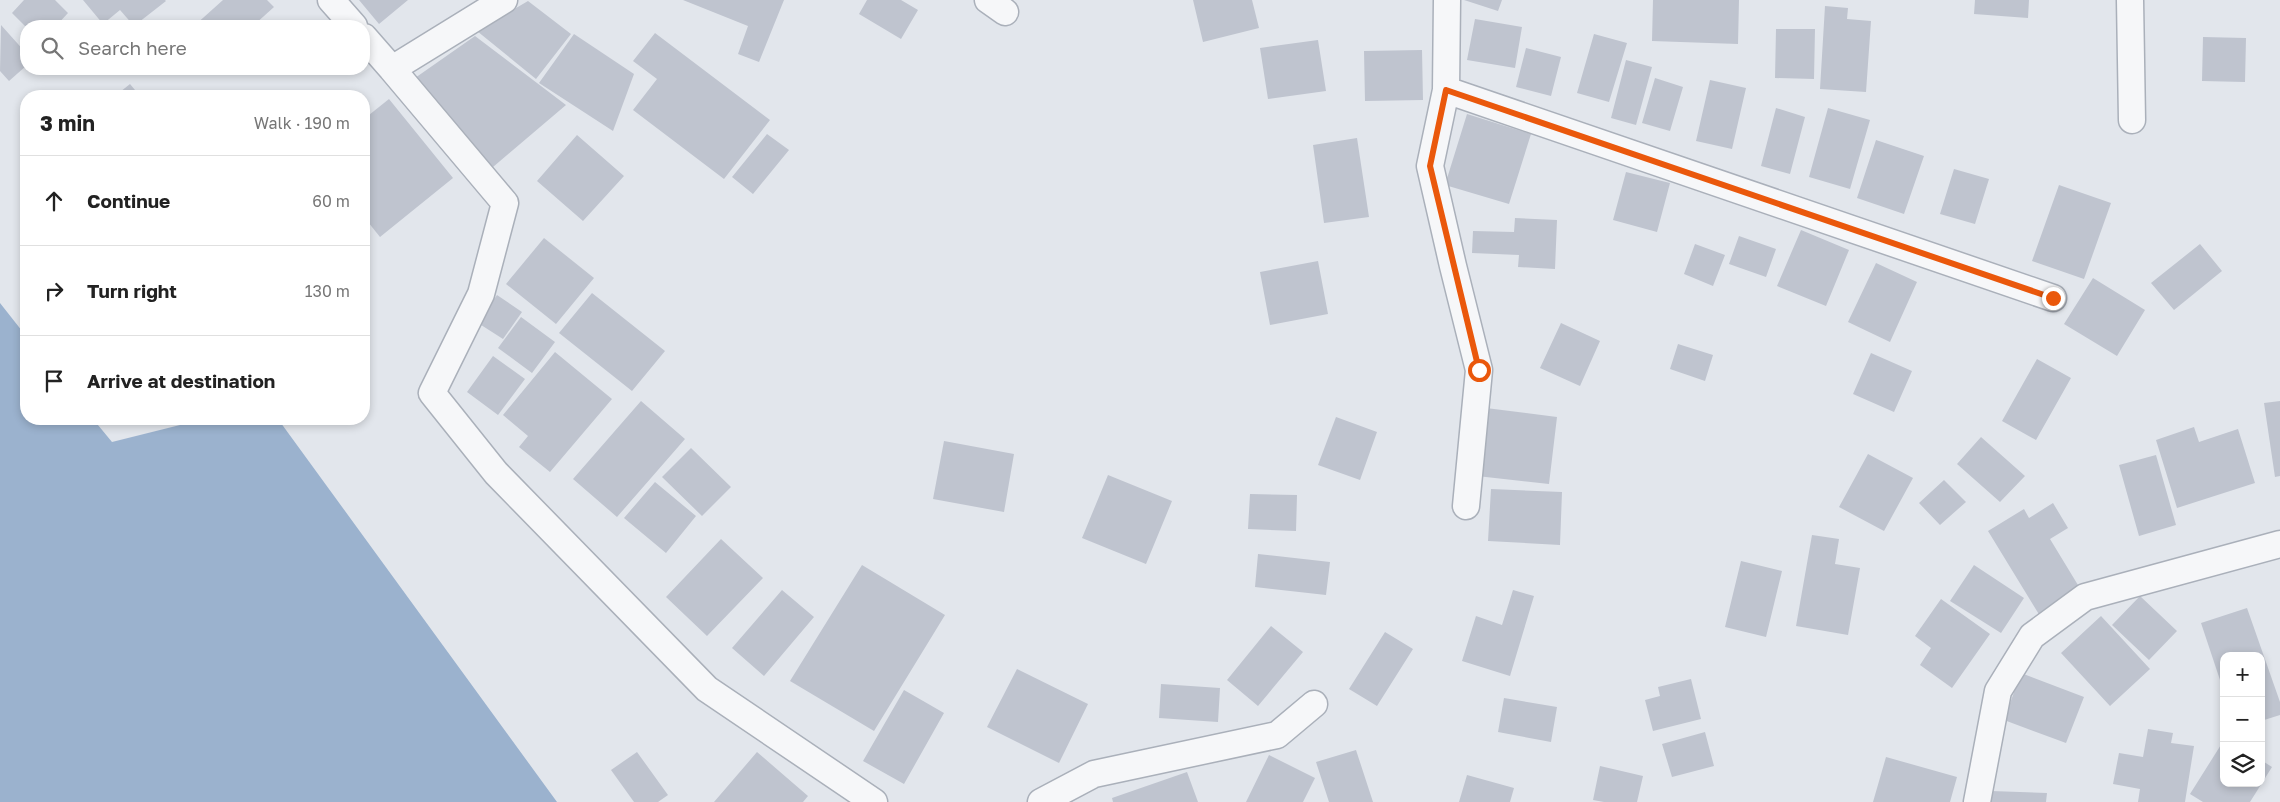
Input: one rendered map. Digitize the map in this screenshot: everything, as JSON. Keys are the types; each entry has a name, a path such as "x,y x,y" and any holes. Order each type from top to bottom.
{"street":[{"path":"331,0 349,20"},
{"path":"392,69 504,0"},
{"path":"1447,0 1446,90 1430,166 1479,370 1466,506"},
{"path":"2130,0 2132,120"},
{"path":"370,44 505,203 481,294 432,393 496,473 707,689 874,802"},
{"path":"1446,90 2053,298"},
{"path":"1977,802 1998,691 2032,636 2085,597 2280,544"},
{"path":"1041,802 1094,774 1277,735 1314,704"}],"water":[{"path":"0,303 20,328 20,425 98,425 112,442 180,425 282,425 557,802 0,802"}],"building":[{"path":"24,0 55,0 68,13 62,20 20,21 12,13"},
{"path":"83,0 166,1 142,20 129,20 120,10 108,20 100,20"},
{"path":"223,0 267,0 274,7 260,20 201,20"},
{"path":"359,0 408,0 379,24"},
{"path":"683,0 784,0 759,62 738,54 748,26"},
{"path":"867,0 901,0 918,10 901,39 859,14"},
{"path":"1193,0 1252,0 1259,28 1203,42"},
{"path":"1464,0 1502,0 1498,11"},
{"path":"1653,0 1739,0 1738,44 1652,41"},
{"path":"1975,0 2029,0 2028,18 1974,14"},
{"path":"528,1 571,34 536,79 477,31"},
{"path":"1825,6 1848,8 1847,19 1871,21 1866,92 1820,89"},
{"path":"1475,19 1522,27 1515,68 1467,60"},
{"path":"1,25 20,46 20,71 9,81 0,71"},
{"path":"1776,29 1815,29 1814,79 1775,78"},
{"path":"655,33 770,120 724,179 633,110 657,79 633,61"},
{"path":"574,34 634,74 613,131 539,83"},
{"path":"1594,34 1627,43 1609,102 1577,93"},
{"path":"475,36 566,105 493,167 415,78"},
{"path":"2203,37 2246,38 2245,82 2202,81"},
{"path":"1318,40 1326,91 1268,99 1260,48"},
{"path":"1526,48 1561,57 1551,96 1516,87"},
{"path":"1422,50 1423,100 1365,101 1364,51"},
{"path":"1626,60 1652,67 1636,125 1611,118"},
{"path":"1655,78 1683,87 1670,131 1642,123"},
{"path":"1710,80 1746,88 1732,149 1696,141"},
{"path":"130,84 135,90 122,90"},
{"path":"389,99 453,178 380,237 370,224 370,114"},
{"path":"1776,108 1805,117 1790,174 1761,166"},
{"path":"1828,108 1870,120 1850,189 1809,177"},
{"path":"1467,114 1531,134 1509,204 1445,185"},
{"path":"767,134 789,150 753,194 732,177"},
{"path":"577,135 624,176 583,221 537,181"},
{"path":"1357,138 1369,217 1324,223 1313,145"},
{"path":"1876,140 1924,156 1904,214 1857,198"},
{"path":"1954,169 1989,179 1975,224 1940,214"},
{"path":"1626,172 1670,183 1657,232 1613,220"},
{"path":"2059,185 2111,203 2084,279 2032,261"},
{"path":"1515,218 1557,220 1555,269 1518,267 1519,255 1472,253 1473,231 1514,232"},
{"path":"1801,230 1849,250 1826,306 1777,286"},
{"path":"1739,236 1776,249 1766,277 1729,264"},
{"path":"544,238 594,278 556,324 506,284"},
{"path":"1695,244 1725,255 1713,286 1684,274"},
{"path":"2200,244 2222,271 2174,310 2151,283"},
{"path":"1318,261 1328,314 1270,325 1260,272"},
{"path":"1876,263 1917,282 1890,342 1848,322"},
{"path":"2093,278 2145,310 2117,356 2064,324"},
{"path":"592,293 665,351 632,391 559,333"},
{"path":"497,295 522,312 503,339 478,323"},
{"path":"521,317 555,342 532,373 498,348"},
{"path":"1561,323 1600,341 1580,386 1540,368"},
{"path":"1678,344 1713,355 1705,381 1670,369"},
{"path":"555,352 612,399 550,472 519,447 528,436 503,415"},
{"path":"1871,353 1912,371 1894,412 1853,394"},
{"path":"493,356 525,379 498,415 467,392"},
{"path":"2037,359 2071,378 2036,440 2002,421"},
{"path":"641,401 685,439 617,517 573,479"},
{"path":"2280,401 2280,476 2275,477 2264,403"},
{"path":"1486,408 1557,417 1549,484 1477,476"},
{"path":"1336,417 1377,432 1360,480 1318,465"},
{"path":"2194,427 2199,442 2238,429 2255,483 2177,508 2156,440"},
{"path":"1981,437 2025,476 2000,502 1957,464"},
{"path":"944,441 1014,454 1004,512 933,499"},
{"path":"691,448 731,487 702,516 662,477"},
{"path":"1868,454 1913,478 1884,531 1839,507"},
{"path":"2156,455 2176,525 2139,536 2119,465"},
{"path":"1108,475 1172,501 1146,564 1082,538"},
{"path":"1944,480 1966,502 1940,525 1919,503"},
{"path":"655,482 696,516 666,553 624,518"},
{"path":"1491,489 1562,492 1560,545 1488,541"},
{"path":"1250,494 1297,495 1296,531 1248,529"},
{"path":"2053,503 2068,528 2050,539 2081,590 2040,616 1988,531 2024,509 2029,518"},
{"path":"1812,535 1839,539 1835,564 1860,568 1848,635 1796,626"},
{"path":"721,539 763,578 707,636 666,597"},
{"path":"1258,554 1330,562 1326,595 1255,587"},
{"path":"1741,561 1782,571 1766,637 1725,627"},
{"path":"862,565 945,615 874,731 790,681"},
{"path":"1974,565 2024,598 2001,633 1950,601"},
{"path":"782,590 814,617 764,676 732,648"},
{"path":"1513,590 1534,596 1510,676 1462,661 1476,616 1502,625"},
{"path":"2140,596 2177,631 2149,660 2112,625"},
{"path":"1941,599 1990,634 1952,688 1920,665 1931,648 1915,636"},
{"path":"2247,608 2262,652 2220,652 2220,680 2201,623"},
{"path":"2101,616 2150,669 2110,706 2061,653"},
{"path":"1271,626 1303,652 1258,706 1227,680"},
{"path":"1385,632 1413,649 1377,706 1349,689"},
{"path":"2265,659 2280,702 2280,715 2265,720"},
{"path":"1017,669 1088,704 1059,763 987,727"},
{"path":"2021,673 2084,697 2066,743 2004,720"},
{"path":"1691,679 1701,719 1653,731 1645,700 1660,696 1658,687"},
{"path":"1161,684 1220,688 1218,722 1159,718"},
{"path":"904,690 944,713 904,784 863,761"},
{"path":"1504,698 1557,707 1551,742 1498,732"},
{"path":"2148,729 2173,733 2171,743 2194,746 2185,802 2138,802 2140,789 2113,784 2119,753 2143,757"},
{"path":"1705,732 1714,766 1672,777 1662,744"},
{"path":"2220,746 2220,787 2259,787 2250,802 2203,802 2190,794"},
{"path":"1356,750 1373,802 1329,802 1316,762"},
{"path":"637,752 668,795 658,802 634,802 611,770"},
{"path":"757,752 808,796 803,802 714,802"},
{"path":"1269,755 1315,778 1303,802 1246,802"},
{"path":"1886,757 1957,777 1950,802 1873,802"},
{"path":"2265,763 2272,767 2265,778"},
{"path":"1600,766 1643,776 1637,802 1593,800"},
{"path":"1187,772 1198,802 1113,802 1112,798"},
{"path":"1467,775 1514,788 1510,802 1459,802"},
{"path":"1991,791 2047,793 2046,802 1991,802"}],"route":[{"path":"1479,370 1430,166 1446,90 2053,298"}]}
